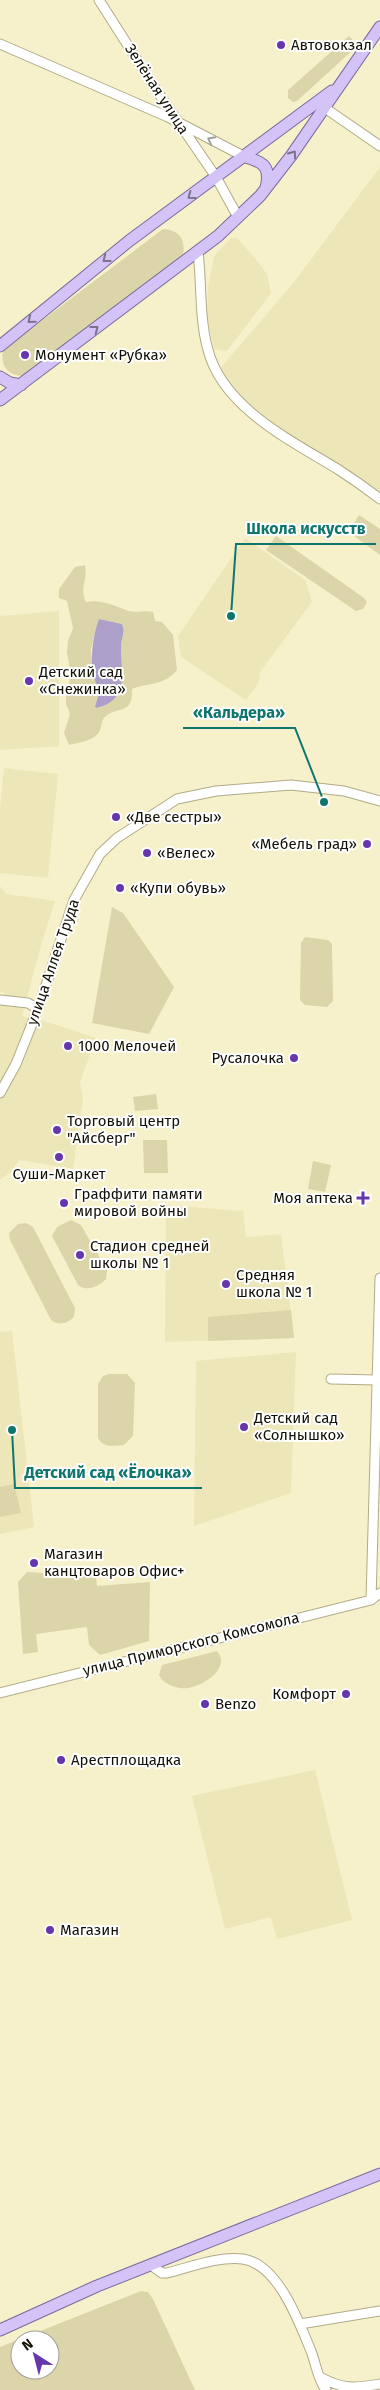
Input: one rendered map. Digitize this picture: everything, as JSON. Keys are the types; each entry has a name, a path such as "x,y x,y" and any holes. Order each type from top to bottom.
{"main road":[{"path":"0,400 198,252 238,217 266,188 325,108 380,28"},
{"path":"0,346 129,241 340,85"},
{"path":"245,157 259,161 266,168 269,176 266,188"},
{"path":"0,377 10,383 21,386"},
{"path":"0,2330 151,2265 380,2174"}],"street":[{"name":"Зелёная улица","path":"99,0 216,177 238,217"},
{"path":"0,44 178,122 245,157"},
{"path":"325,108 380,146"},
{"path":"198,252 204,335 214,369 224,386 271,428 380,498"},
{"name":"улица Аллея Труда","path":"0,1093 16,1064 38,1009 74,900 100,854 117,838 177,799 216,790 291,785 344,791 380,801"},
{"path":"0,1000 28,1003 38,1009"},
{"path":"371,1600 380,1278"},
{"path":"331,1379 377,1380"},
{"name":"улица Приморского Комсомола","path":"0,1693 371,1600 380,1593"},
{"path":"151,2265 162,2273 167,2273 217,2260 243,2259 255,2262 264,2267 273,2277 300,2324 322,2385 334,2385 348,2389 380,2384"},
{"path":"300,2324 380,2312"}],"shaded area":[{"path":"349,36 356,43 354,49 297,101 293,102 288,98 288,90"},
{"path":"380,167 380,496 289,436 238,398 218,371 295,281"},
{"path":"163,229 173,231 180,236 184,249 183,255 22,376 12,374 6,368 2,355 3,350"},
{"path":"231,238 237,238 267,274 271,293 227,351 214,349 207,317 208,287 214,256"},
{"path":"359,515 380,529 380,555 350,533"},
{"path":"276,536 364,598 367,602 363,609 356,611 266,550"},
{"path":"245,538 305,580 312,602 260,672 259,682 246,700 181,657 178,636"},
{"path":"85,565 83,593 86,602 103,602 131,612 153,612 155,621 162,622 173,635 177,670 167,679 132,689 132,697 128,706 106,716 95,737 69,745 64,733 70,714 66,704 66,693 71,675 67,652 68,641 73,628 67,601 59,598 59,589 75,567","holes":["99,619 122,624 124,630 121,647 121,684 114,699 107,705 96,708 95,705 100,690 93,678 91,649"]},
{"name":"Детский сад «Снежинка»","path":"59,611 59,746 0,750 0,616"},
{"path":"99,619 122,624 124,630 121,647 122,675 119,692 107,704 96,708 100,690 93,675 92,656 94,636"},
{"path":"4,768 58,774 48,878 0,873 0,809"},
{"path":"0,886 6,894 55,901 22,1016 51,1023 96,1038 80,1082 83,1098 73,1169 19,1160 11,1172 0,1180 0,1007 4,992 0,992"},
{"path":"112,907 123,913 174,987 149,1034 92,1023"},
{"path":"305,937 328,940 332,944 333,1001 327,1007 305,1005 300,1000 301,943"},
{"path":"156,1094 158,1109 135,1111 133,1097"},
{"path":"143,1140 167,1140 168,1173 144,1173"},
{"path":"313,1161 331,1165 325,1192 308,1189"},
{"name":"Средняя школа № 1","path":"166,1205 243,1211 246,1237 281,1234 294,1338 165,1342"},
{"name":"Стадион средней школы № 1","path":"71,1220 81,1225 107,1270 106,1279 92,1288 78,1285 52,1236 57,1227"},
{"path":"26,1223 33,1227 75,1308 74,1317 66,1323 60,1324 51,1320 10,1240 9,1233 18,1224"},
{"path":"291,1310 294,1338 208,1341 208,1317"},
{"path":"12,1331 34,1527 0,1534 0,1332"},
{"name":"Детский сад «Солнышко»","path":"296,1352 291,1493 194,1526 196,1361"},
{"path":"127,1374 135,1383 133,1436 124,1445 106,1445 98,1438 98,1384 103,1376"},
{"path":"14,1484 21,1513 0,1517 0,1487"},
{"path":"27,1572 96,1576 97,1586 150,1582 149,1641 100,1655 89,1645 87,1627 36,1634 38,1652 23,1654 18,1582"},
{"path":"217,1651 221,1658 217,1672 203,1683 180,1688 170,1685 162,1680 159,1675 162,1665"},
{"path":"315,1770 352,1920 277,1939 271,1917 225,1929 192,1796"},
{"path":"141,2291 148,2292 153,2299 195,2390 0,2390 0,2347 10,2343 10,2380 60,2380 60,2330 43,2330"}],"place":[{"name":"Автовокзал","path":"281,45"},
{"name":"Монумент «Рубка»","path":"25,355"},
{"name":"Школа искусств","path":"231,616"},
{"name":"Детский сад «Снежинка»","path":"29,681"},
{"name":"«Кальдера»","path":"324,802"},
{"name":"«Две сестры»","path":"116,817"},
{"name":"«Мебель град»","path":"367,844"},
{"name":"«Велес»","path":"147,853"},
{"name":"«Купи обувь»","path":"120,888"},
{"name":"1000 Мелочей","path":"68,1046"},
{"name":"Русалочка","path":"294,1058"},
{"name":"Торговый центр \"Айсберг\"","path":"57,1130"},
{"name":"Суши-Маркет","path":"59,1157"},
{"name":"Моя аптека","path":"363,1198"},
{"name":"Граффити памяти мировой войны","path":"64,1203"},
{"name":"Стадион средней школы № 1","path":"80,1255"},
{"name":"Средняя школа № 1","path":"226,1284"},
{"name":"Детский сад «Солнышко»","path":"244,1427"},
{"name":"Детский сад «Ёлочка»","path":"12,1430"},
{"name":"Магазин канцтоваров Офис+","path":"34,1563"},
{"name":"Комфорт","path":"346,1694"},
{"name":"Benzo","path":"205,1704"},
{"name":"Арестплощадка","path":"61,1760"},
{"name":"Магазин","path":"50,1930"}]}
